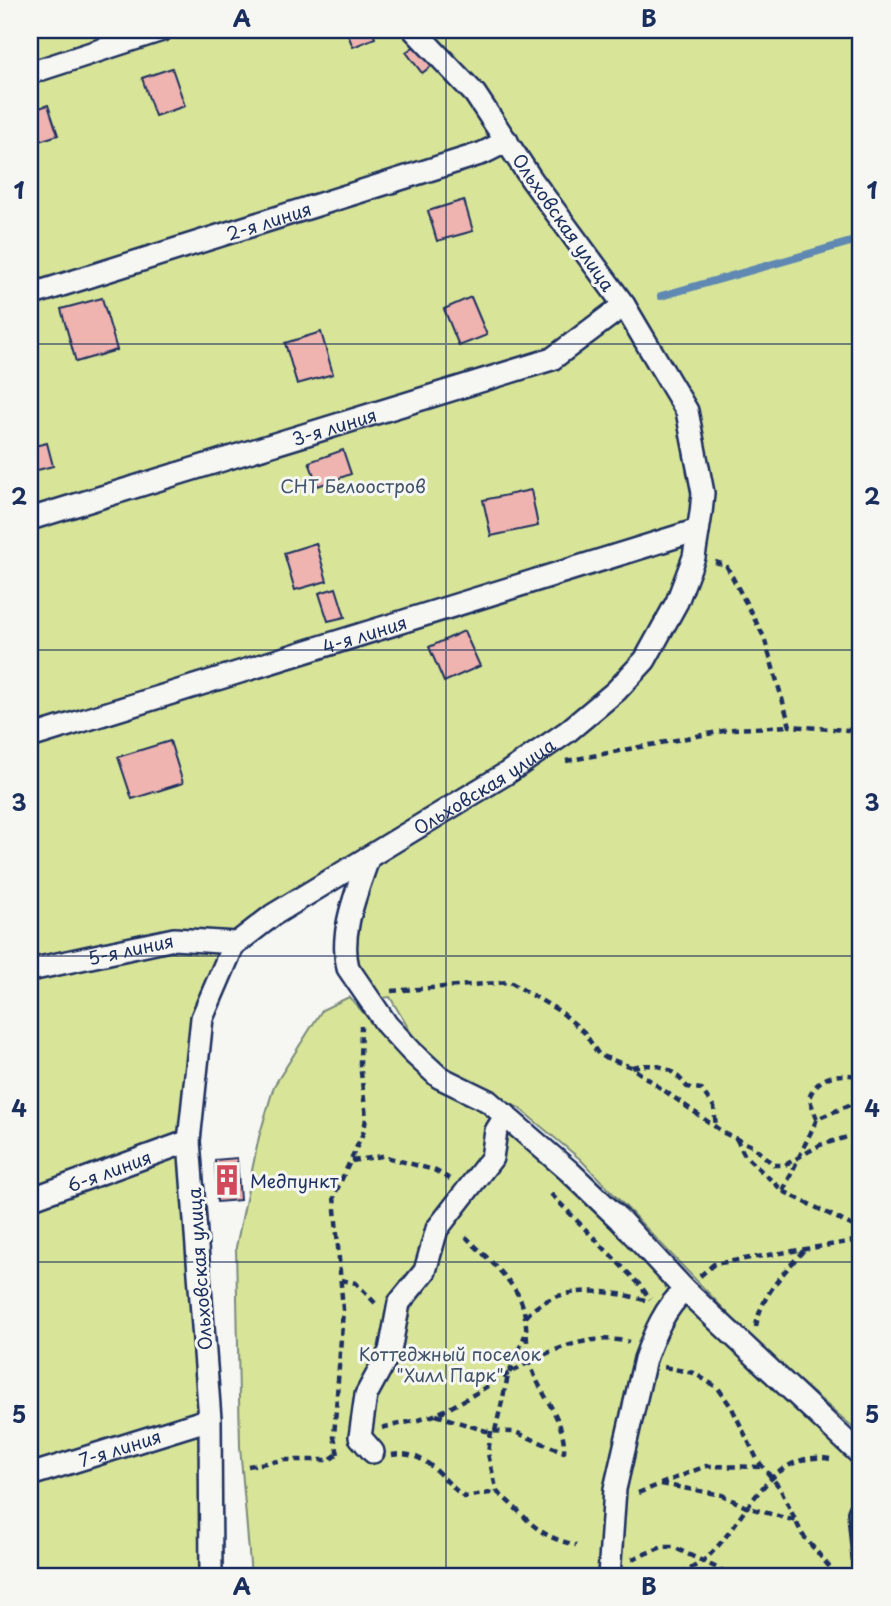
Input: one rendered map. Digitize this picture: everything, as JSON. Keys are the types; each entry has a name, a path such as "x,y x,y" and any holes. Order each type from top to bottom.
{"street":[{"path":"30,73 162,30"},
{"name":"Ольховская улица","path":"211,1576 210,1419 189,1141 201,1018 235,943 273,915 517,766 567,732 616,691 645,660 677,602 694,557 703,493 687,411 624,305 532,180 475,94 414,30"},
{"name":"2-я линия","path":"30,295 483,153 507,141"},
{"name":"3-я линия","path":"30,519 552,359 624,305"},
{"name":"4-я линия","path":"30,737 698,530"},
{"path":"368,859 347,928 345,957 366,996 387,1025 439,1077 488,1101 506,1115 619,1219 685,1290 861,1455"},
{"name":"5-я линия","path":"30,970 174,939 235,943"},
{"path":"374,1448 366,1395 390,1351 399,1303 425,1271 437,1229 492,1158 496,1131 506,1115"},
{"name":"6-я линия","path":"30,1199 189,1141"},
{"path":"609,1576 615,1489 645,1359 674,1300 685,1290"},
{"name":"7-я линия","path":"30,1475 210,1419"}],"lane":[{"path":"860,1576 854,1512 861,1495"}],"path":[{"path":"694,557 726,565 764,637 790,726"},
{"path":"557,763 734,729 790,726 861,731"},
{"path":"338,1454 334,1437 343,1310 334,1196 351,1161 366,1118 359,1040 366,996 458,984 485,986 510,982 561,1012 584,1032 599,1055 631,1067 716,1127 752,1146 774,1165 785,1165 820,1145 861,1133"},
{"path":"631,1067 666,1066 677,1074 687,1087 701,1089 714,1107 716,1127"},
{"path":"817,1119 809,1098 813,1087 823,1077 850,1074 861,1077"},
{"path":"783,1191 817,1119 861,1100"},
{"path":"736,1138 746,1156 783,1191 861,1230"},
{"path":"351,1161 382,1156 434,1170 466,1189"},
{"path":"525,1318 536,1305 556,1296 612,1292 652,1302 640,1285 551,1194"},
{"path":"861,1203 861,1209"},
{"path":"435,1415 493,1431 515,1432 564,1452 565,1436 545,1400 530,1363 525,1318 518,1294 466,1237"},
{"path":"685,1290 714,1264 854,1241"},
{"path":"752,1353 757,1317 783,1272 805,1250"},
{"path":"341,1280 356,1283 375,1304 397,1314"},
{"path":"527,1332 508,1376 488,1454 497,1492 519,1509 536,1531 576,1545"},
{"path":"374,1448 395,1424 435,1415 530,1363 581,1341 606,1337 645,1359 694,1373 718,1388 802,1534 837,1576"},
{"path":"248,1466 284,1460 329,1460 338,1454 374,1448 421,1456 464,1497 497,1492"},
{"path":"734,1576 699,1562 673,1547 662,1547 636,1559 625,1560 630,1568 664,1574 690,1569 699,1562 722,1540 772,1478 814,1456 831,1459 841,1465"},
{"path":"631,1498 657,1483 706,1466 763,1467"},
{"path":"657,1483 722,1495 746,1507 796,1521"}],"green space":[{"name":"СНТ Белоостров","path":"30,30 861,30 861,1434 760,1347 580,1159 519,1108 439,1066 417,1043 390,997 368,1000 348,968 371,862 233,946 202,1018 190,1147 211,1576 30,1576"},
{"name":"Коттеджный поселок \"Хилл Парк\"","path":"349,997 414,1068 484,1110 614,1228 677,1297 861,1469 861,1576 251,1576 240,1446 236,1247 259,1137 274,1086 322,1010"}],"building":[{"path":"346,30 372,30 375,38 353,47"},
{"path":"421,42 437,62 422,73 406,52"},
{"path":"172,68 185,106 155,116 142,78"},
{"path":"48,105 58,135 30,144 30,111"},
{"path":"464,200 473,231 437,241 428,211"},
{"path":"471,297 487,335 459,346 444,309"},
{"path":"102,298 117,350 76,362 61,309"},
{"path":"321,332 333,374 297,384 285,343"},
{"path":"47,443 53,466 30,472 30,447"},
{"path":"343,450 351,474 318,486 309,462"},
{"path":"531,490 538,526 491,536 483,500"},
{"path":"316,543 327,581 295,590 284,553"},
{"path":"336,588 345,617 328,621 319,593"},
{"path":"464,631 480,666 444,682 429,647"},
{"path":"170,741 183,783 132,799 118,757"},
{"name":"Медпункт","path":"237,1158 240,1200 217,1202 215,1160"}],"waterway":[{"path":"661,296 861,239"}],"place":[{"name":"Медпункт","path":"227,1180"}]}
